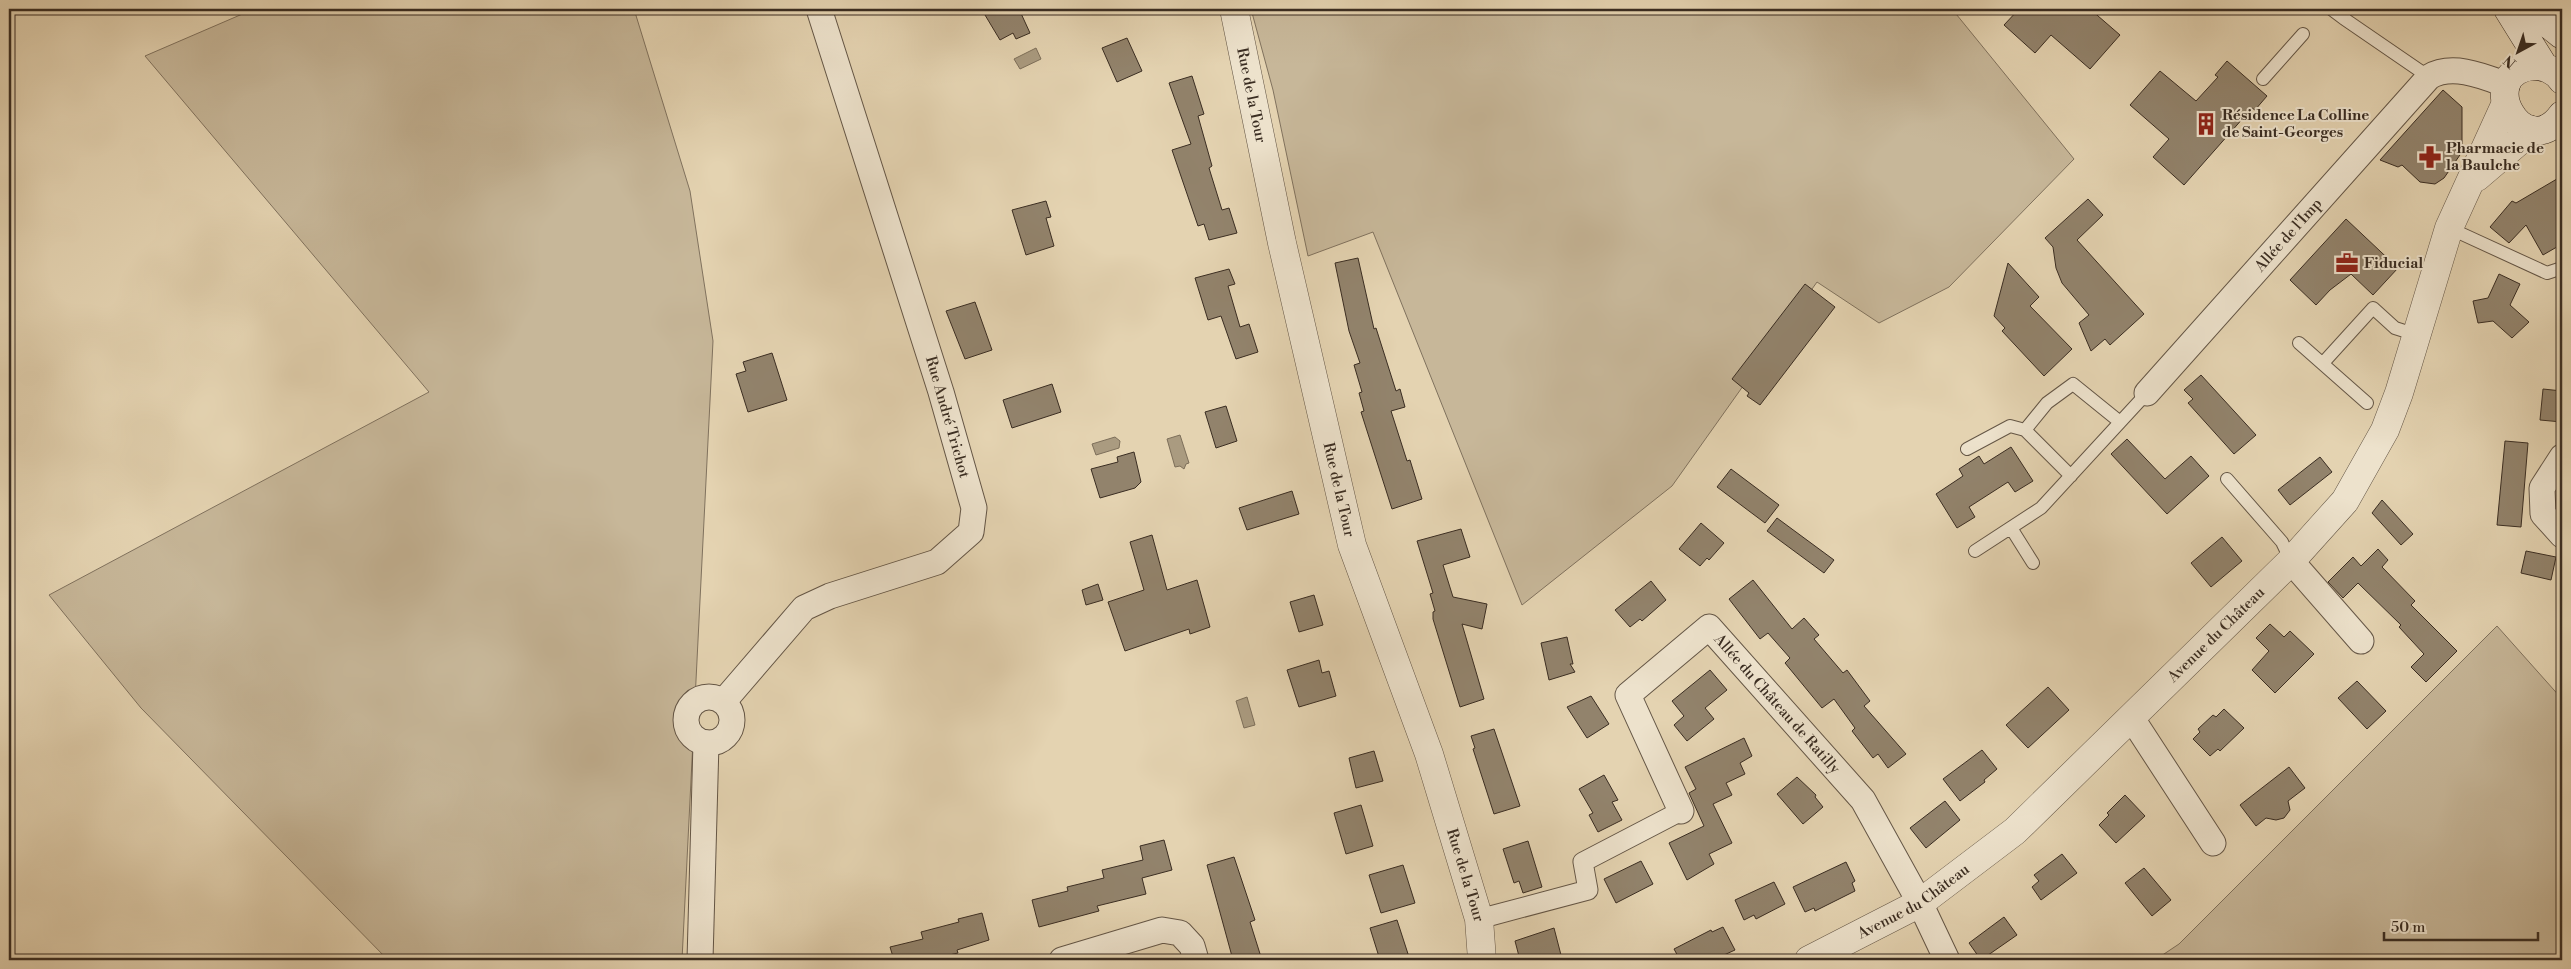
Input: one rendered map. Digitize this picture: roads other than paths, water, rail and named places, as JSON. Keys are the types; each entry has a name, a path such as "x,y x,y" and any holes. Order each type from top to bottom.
{"street":[{"name":"Rue André Trichot","path":"724,701 804,608 830,596 937,562 971,532 974,521 974,508 941,392 820,9"},
{"name":"Rue de la Tour","path":"1234,9 1282,243 1352,545 1428,754 1479,919 1482,960"},
{"path":"2500,9 2509,33 2509,88 2515,122 2551,125"},
{"path":"2508,9 2557,75"},
{"path":"2530,9 2562,35"},
{"path":"2509,88 2523,68 2534,66 2557,75"},
{"path":"2429,77 2439,71 2450,70 2485,77 2509,88"},
{"name":"Allée de l'Imp","path":"2147,393 2429,77"},
{"name":"Avenue du Château","path":"1809,960 1920,903 2015,831 2292,560 2345,501 2386,430 2449,228 2509,88"},
{"name":"Avenue du Château","path":"2467,187 2551,125"},
{"path":"2562,457 2542,488 2543,514 2562,534"},
{"path":"2292,560 2361,641"},
{"name":"Allée du Château de Ratilly","path":"1681,811 1628,695 1709,627 1862,800 1920,903"},
{"path":"708,696 724,701 732,716 732,725 723,739 706,743 693,736 689,730 686,715 694,702 708,696"},
{"path":"2131,717 2213,843"},
{"path":"700,960 706,743"},
{"path":"1479,919 1588,890 1583,862 1681,811"},
{"path":"1920,903 1946,960"},
{"path":"1062,960 1162,930 1180,933 1192,946 1196,960"}],"lane":[{"path":"2331,9 2344,13 2429,77"},
{"path":"2263,79 2303,34"},
{"path":"2449,228 2547,272 2562,268"},
{"path":"2323,363 2373,308 2394,328 2417,334"},
{"path":"2299,343 2367,403"},
{"path":"2025,430 2047,403 2073,384 2120,422"},
{"path":"1975,551 2041,508 2147,393"},
{"path":"1967,449 2010,426 2025,430 2071,476"},
{"path":"2227,480 2282,542 2292,560"},
{"path":"2011,528 2034,563"}],"place":[{"name":"Résidence La Colline de Saint-Georges","path":"2206,124"},
{"name":"Pharmacie de la Baulche","path":"2430,157"},
{"name":"Fiducial","path":"2347,263"}]}
